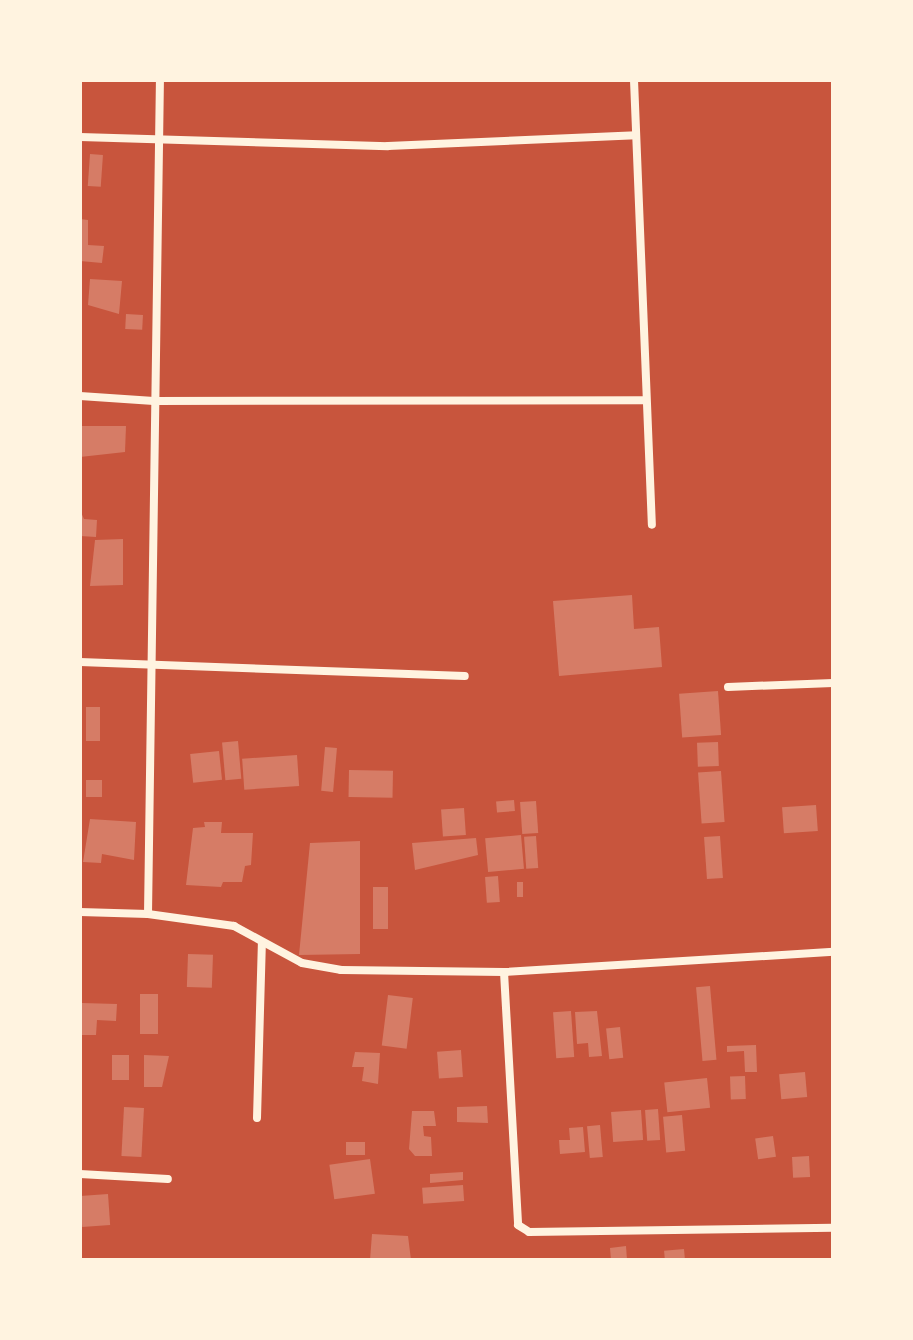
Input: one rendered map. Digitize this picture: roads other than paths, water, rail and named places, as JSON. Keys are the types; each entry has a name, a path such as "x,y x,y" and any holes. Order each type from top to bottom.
{"street":[{"path":"148,914 160,80"},
{"path":"634,80 644,400 652,525"},
{"path":"80,137 388,146 636,135"},
{"path":"80,396 154,401 644,400"},
{"path":"80,662 465,676"},
{"path":"728,687 833,683"},
{"path":"80,912 148,914 234,926 302,963 341,970 504,972 833,952"},
{"path":"257,1118 262,943"},
{"path":"504,972 518,1225 529,1232 833,1228"},
{"path":"80,1174 168,1179"}]}
